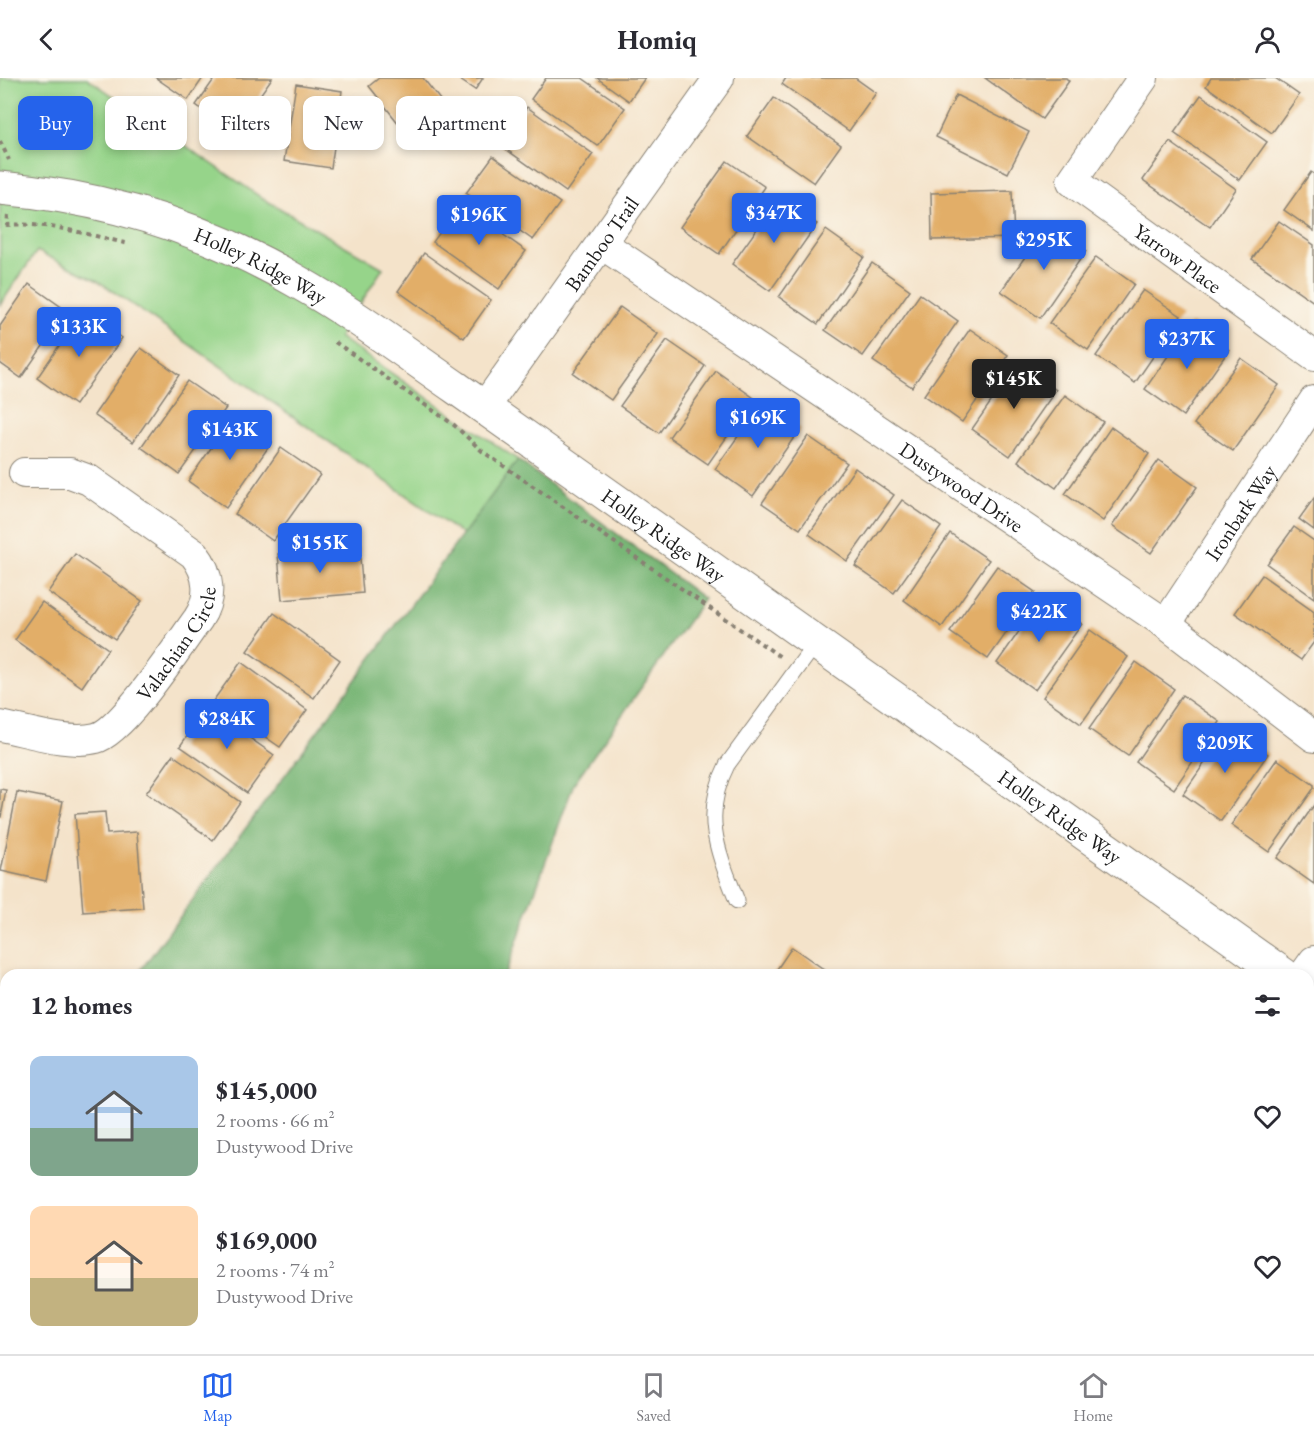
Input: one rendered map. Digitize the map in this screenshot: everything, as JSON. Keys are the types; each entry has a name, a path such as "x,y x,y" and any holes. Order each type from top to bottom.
{"street":[{"name":"Bamboo Trail","path":"484,408 719,78"},
{"name":"Yarrow Place","path":"1143,78 1072,181 1314,356"},
{"name":"Holley Ridge Way","path":"5,189 64,195 126,209 196,232 242,252 297,281 345,311 484,408 807,656 1275,969"},
{"name":"Dustywood Drive","path":"602,244 1166,624 1314,737"},
{"name":"Ironbark Way","path":"1166,624 1314,401"},
{"name":"Valachian Circle","path":"0,726 66,739 96,738 106,734 124,719 198,619 206,603 207,593 204,571 194,554 89,480 70,473 24,473"}],"lane":[{"path":"737,901 717,849 712,807 718,782 727,765 807,656"}],"path":[{"path":"0,141 8,156 12,172 5,189 8,225 21,224 69,230 138,246"},
{"path":"334,341 454,425 482,451 807,656"}],"green space":[{"path":"0,78 87,78 113,96 105,96 105,150 187,150 187,147 262,198 383,268 339,337 518,460 463,535 98,281 37,251 0,305"},
{"path":"518,460 704,599 574,783 507,969 141,969"}],"building":[{"path":"156,78 203,78 188,100 187,96 182,96"},
{"path":"215,78 272,78 259,96 202,96"},
{"path":"379,78 423,78 437,96 396,96 396,120 384,105 384,96 377,96 369,86"},
{"path":"457,78 483,78 475,90"},
{"path":"546,78 582,78 625,108 598,146 531,99"},
{"path":"597,78 645,78 629,101"},
{"path":"786,78 855,78 876,93 849,131 782,84"},
{"path":"985,78 1066,78 1069,81 1042,119"},
{"path":"1211,78 1275,78 1299,95 1272,133 1206,86"},
{"path":"296,84 342,91 341,96 303,96 303,150 334,150 331,168 284,161 286,150 291,150 291,116"},
{"path":"956,95 1029,132 1008,173 936,137"},
{"path":"1201,95 1267,142 1240,180 1174,133"},
{"path":"774,98 841,145 814,183 747,136"},
{"path":"527,107 593,154 566,192 507,150 527,150"},
{"path":"1170,142 1236,189 1210,227 1143,180"},
{"path":"493,156 560,203 533,240 466,193"},
{"path":"727,161 765,187 719,254 680,227"},
{"path":"1311,172 1314,174 1314,231 1284,210"},
{"path":"1012,191 1014,238 932,240 931,193"},
{"path":"779,198 817,224 770,291 732,264"},
{"path":"460,204 526,251 499,289 433,242"},
{"path":"1279,221 1314,245 1314,302 1252,259"},
{"path":"1048,224 1086,251 1040,318 1001,291"},
{"path":"826,230 864,257 818,324 779,297"},
{"path":"424,253 491,300 464,338 398,291"},
{"path":"1096,257 1134,284 1088,350 1049,323"},
{"path":"872,263 910,290 863,356 825,330"},
{"path":"29,284 67,311 21,378 0,363 0,326"},
{"path":"1143,290 1181,316 1135,383 1096,356"},
{"path":"920,294 958,321 912,387 873,361"},
{"path":"620,307 658,334 611,400 573,373"},
{"path":"83,311 122,338 75,405 37,378"},
{"path":"1191,323 1229,350 1183,416 1145,389"},
{"path":"970,329 1008,355 962,422 924,395"},
{"path":"667,340 705,366 659,433 620,406"},
{"path":"141,348 179,375 133,442 94,415"},
{"path":"1241,358 1279,385 1233,451 1194,424"},
{"path":"1018,363 1056,390 1010,456 972,429"},
{"path":"716,371 754,398 708,464 669,437"},
{"path":"187,381 226,408 179,474 141,447"},
{"path":"1065,395 1103,422 1056,488 1018,461"},
{"path":"762,402 800,429 753,496 715,469"},
{"path":"234,415 272,442 226,508 188,481"},
{"path":"1111,427 1149,454 1103,521 1065,494"},
{"path":"808,436 847,463 800,529 762,503"},
{"path":"281,448 320,475 273,541 235,514"},
{"path":"1159,460 1197,487 1151,553 1112,526"},
{"path":"855,468 894,495 847,561 809,534"},
{"path":"1314,498 1314,530 1299,519"},
{"path":"902,500 941,527 894,593 855,566"},
{"path":"1294,527 1314,541 1314,598 1267,564"},
{"path":"950,533 989,560 942,627 904,600"},
{"path":"359,547 363,593 282,600 278,554"},
{"path":"75,554 142,601 115,639 48,592"},
{"path":"997,566 1035,592 988,659 950,632"},
{"path":"1262,575 1314,612 1314,642 1301,660 1235,613"},
{"path":"1043,597 1082,624 1035,690 997,663"},
{"path":"42,602 108,649 82,687 15,640"},
{"path":"274,613 340,660 314,698 247,651"},
{"path":"1090,630 1128,657 1081,724 1043,697"},
{"path":"241,662 307,710 280,747 213,701"},
{"path":"1136,662 1174,689 1128,756 1089,729"},
{"path":"1182,695 1220,722 1174,789 1136,762"},
{"path":"207,708 274,755 247,793 180,746"},
{"path":"1229,728 1268,754 1221,821 1183,794"},
{"path":"173,755 240,802 213,840 146,793"},
{"path":"1277,759 1314,785 1314,788 1269,852 1231,825"},
{"path":"0,789 6,790 1,817 0,817"},
{"path":"17,792 63,801 46,881 1,871"},
{"path":"1314,805 1314,884 1277,858"},
{"path":"105,812 107,834 137,832 143,908 83,912 75,814"},
{"path":"792,947 823,969 777,969"}]}
